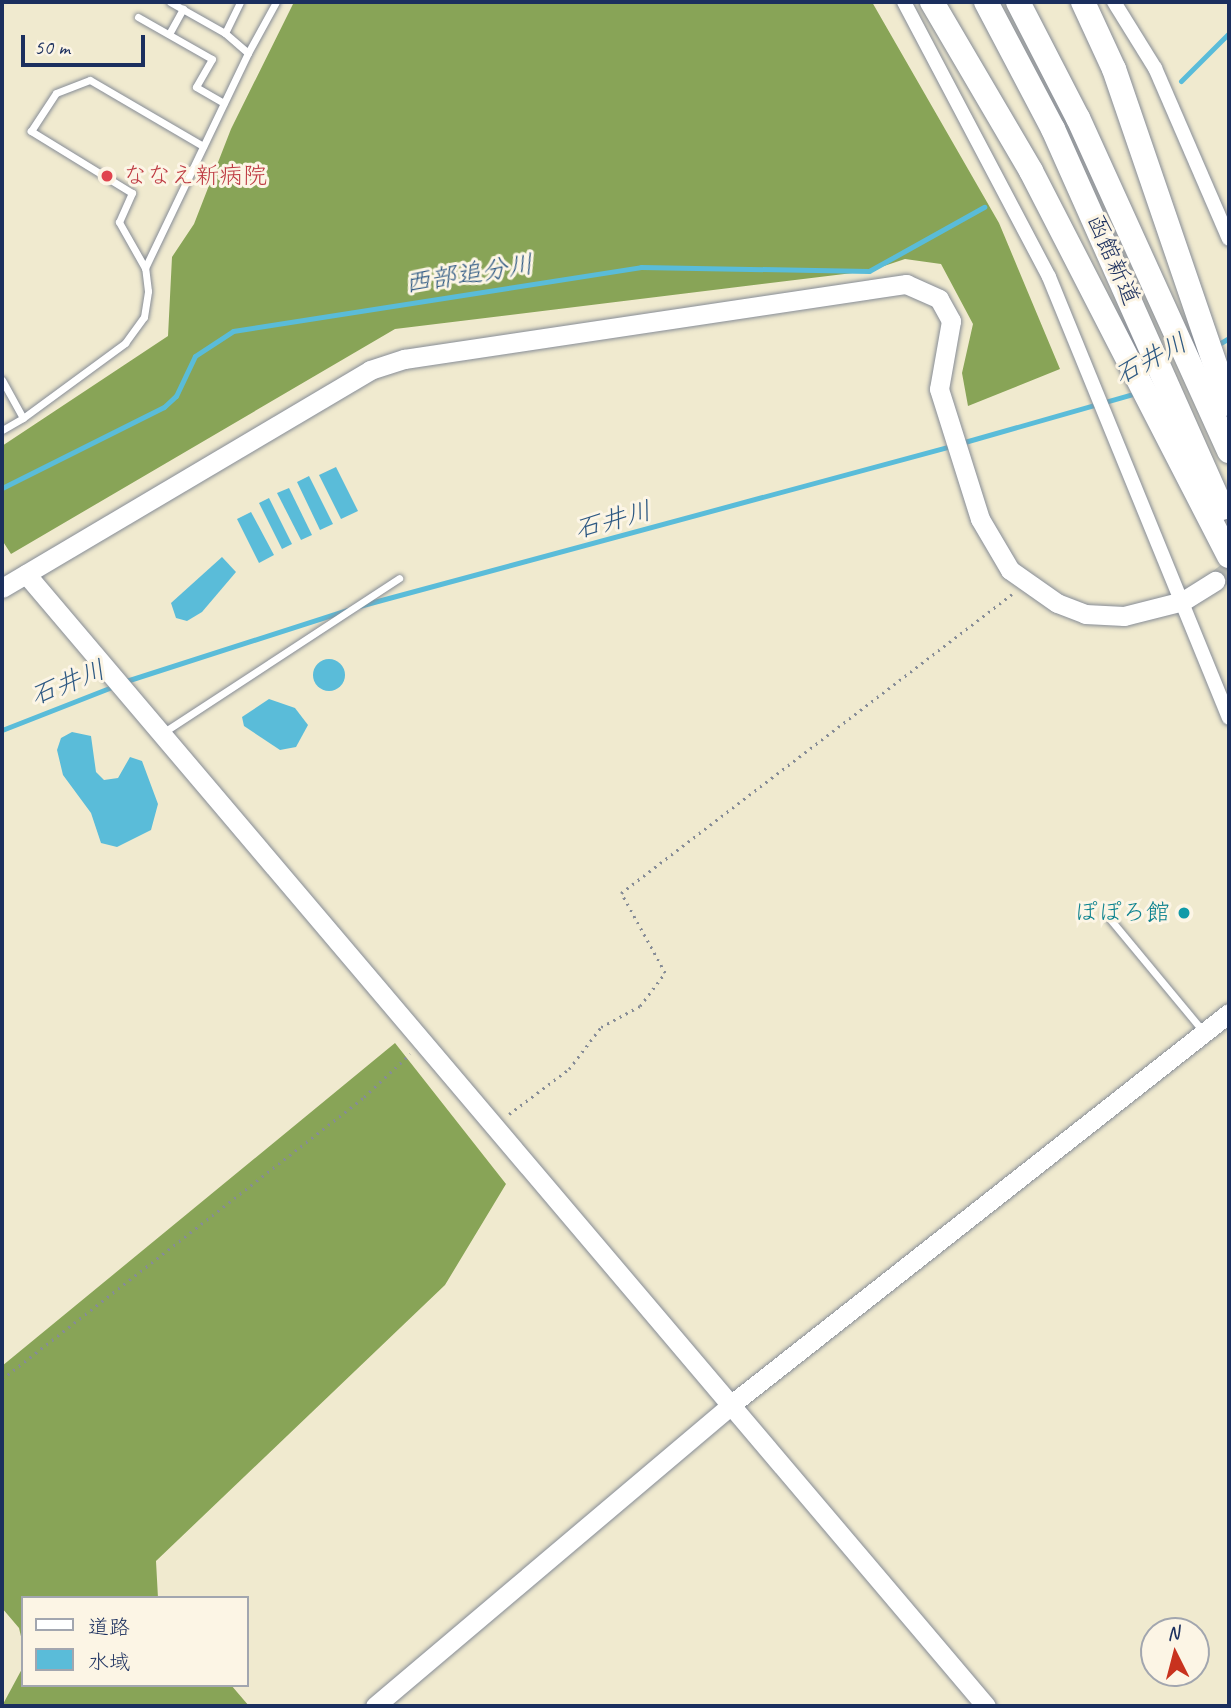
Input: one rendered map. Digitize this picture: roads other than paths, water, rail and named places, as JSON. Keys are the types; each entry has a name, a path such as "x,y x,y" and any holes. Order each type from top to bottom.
{"highway":[{"path":"932,2 1031,171 1229,556"},
{"name":"函館新道","path":"986,2 1053,129 1229,524"},
{"name":"函館新道","path":"1018,2 1079,118 1229,451"},
{"path":"1083,2 1114,69 1229,404"}],"street":[{"path":"905,2 1013,198 1183,601 1229,718"},
{"path":"1114,2 1155,68 1229,239"},
{"path":"2,587 381,366 906,284 925,287 946,308 953,334 939,389 950,432 989,539 1023,582 1085,614 1124,616 1183,601 1215,581"},
{"path":"26,575 493,1127 733,1403 986,1706"},
{"path":"375,1706 733,1403 1229,1013"}],"lane":[{"path":"170,2 225,33 248,52"},
{"path":"225,33 240,2"},
{"path":"2,430 23,418 125,343 144,317 145,268 248,52 276,2"},
{"path":"169,34 183,9"},
{"path":"138,17 212,59 197,87 224,103"},
{"path":"145,268 120,222 132,192 31,131 56,93 90,80 203,146"},
{"path":"2,380 23,418"},
{"path":"160,734 399,578"},
{"path":"1105,913 1203,1031"}],"water":[{"path":"336,467 358,511 341,519 319,475"},
{"path":"309,476 333,524 320,530 297,482"},
{"path":"289,488 312,535 301,540 277,493"},
{"path":"269,498 292,544 282,549 259,503"},
{"path":"251,512 274,555 259,563 237,519"},
{"path":"222,557 236,572 202,612 187,621 176,618 171,603"},
{"path":"329,659 340,664 345,675 340,686 329,691 318,686 313,675 318,664"},
{"path":"269,699 295,708 308,725 296,747 280,750 244,726 242,717"},
{"path":"72,732 91,736 96,772 104,780 118,778 130,757 142,761 158,804 151,830 117,847 101,843 91,813 63,775 57,750 61,738"}],"waterway":[{"name":"西部追分川","path":"1181,81 1229,33"},
{"name":"西部追分川","path":"2,488 164,407 176,396 195,356 233,331 641,267 869,271 984,207"},
{"name":"石井川","path":"1217,345 1229,338"},
{"name":"石井川","path":"961,443 1136,393"},
{"name":"石井川","path":"359,606 951,446"},
{"name":"石井川","path":"123,682 347,610"},
{"name":"石井川","path":"2,730 114,686"}],"tunnel":[{"path":"1215,581 1229,570"}],"place":[{"name":"ななえ新病院","path":"107,176"},
{"name":"ぽぽろ館","path":"1184,913"}]}
